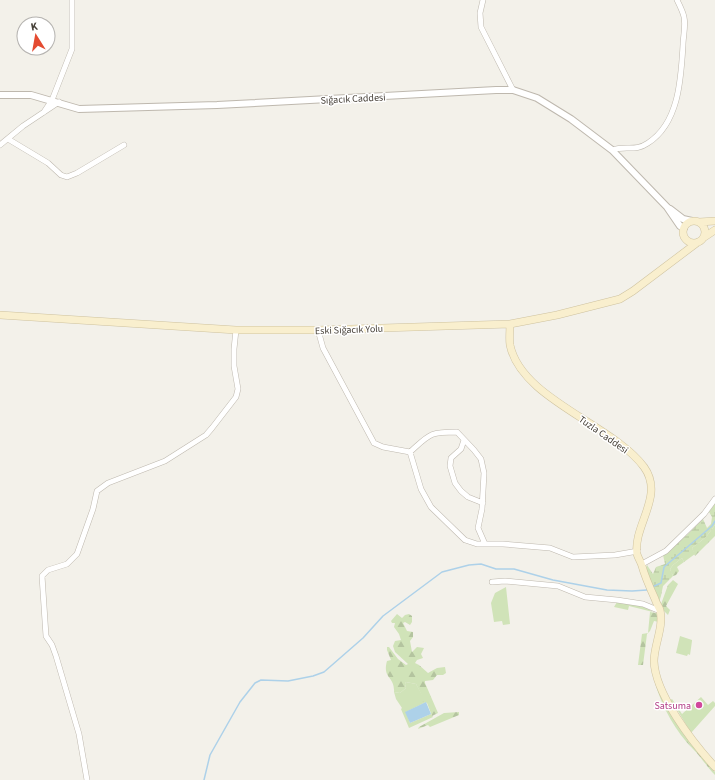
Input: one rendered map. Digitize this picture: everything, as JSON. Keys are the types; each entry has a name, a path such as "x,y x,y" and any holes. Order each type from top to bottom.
{"main road":[{"path":"680,254 684,242 686,225 696,222 715,221"},
{"path":"684,232 688,240 694,243 700,240 705,231 704,227 696,222"},
{"name":"Eski Sığacık Yolu","path":"0,315 236,330 318,330 510,324 557,315 620,299 715,230"},
{"name":"Tuzla Caddesi","path":"510,324 510,345 518,365 532,383 619,443 645,468 650,479 651,494 638,539 637,555 642,564 644,573 660,611"},
{"path":"660,611 660,624 654,655 657,679 675,716 715,767"}],"street":[{"path":"44,112 52,100 72,49 72,0"},
{"path":"483,0 480,13 481,27 513,90"},
{"path":"612,150 616,148 640,148 664,128 671,116 676,100 681,73 683,46 684,19 678,0"},
{"name":"Sığacık Caddesi","path":"0,94 31,96 52,100 79,109 513,90 538,98 570,119 612,150 667,207"},
{"path":"0,145 24,126 59,102"},
{"path":"8,139 48,163 61,175 67,177 77,173 124,145"},
{"path":"667,207 684,219 696,222"},
{"path":"667,207 684,232"},
{"path":"87,780 78,734 56,656 52,645 46,636 42,576 48,570 67,564 77,554 97,491 108,483 165,461 206,434 212,428 236,397 238,389 234,366 236,330"},
{"path":"318,330 323,348 374,443 383,447 410,452"},
{"path":"410,452 429,435 436,432 457,432 474,450 481,459 484,473 483,503 478,528 485,544"},
{"path":"464,440 461,449 451,458 451,471 455,482 461,491 468,497 483,503"},
{"path":"410,452 421,489 431,507 465,540 477,544 550,548 573,557 615,555 638,551"},
{"path":"642,564 666,551 704,514 715,499"},
{"path":"492,582 505,581 558,586 585,597 643,604 660,611"}],"green space":[{"path":"715,503 715,525 706,537 692,548 695,554 684,562 682,558 670,569 673,576 663,586 659,602 645,572 647,565 653,574 656,567 665,564 663,555 703,519 707,528 711,524 712,517 709,512"},
{"path":"715,525 715,536 695,556 692,548 706,537"},
{"path":"682,558 684,562 677,567 679,571 673,576 670,569"},
{"path":"673,580 678,584 666,606 670,610 668,615 660,607 668,585"},
{"path":"506,587 510,624 503,625 502,621 494,622 491,603 495,593"},
{"path":"617,602 642,605 653,612 629,606 628,610 614,607"},
{"path":"650,612 656,613 659,615 659,622 654,621 648,633"},
{"path":"397,614 402,618 409,614 412,616 412,622 410,625 405,622 403,623 407,631 413,632 413,637 410,641 412,652 417,647 424,648 421,654 423,658 417,660 415,663 428,673 437,668 445,667 446,673 443,675 437,675 433,680 425,681 438,713 432,716 427,703 422,701 422,696 416,684 406,682 406,688 400,693 394,692 393,683 387,674 387,661 391,660 387,647 389,647 398,659 406,665 408,664 395,652 393,646 395,641 401,640 394,627 395,623 392,623 391,621"},
{"path":"648,633 643,665 638,665 642,634"},
{"path":"680,636 692,640 690,655 688,654 687,656 676,653"},
{"path":"406,682 416,684 426,702 406,712 410,723 431,714 433,717 409,728 401,709 402,708 396,699 394,692 400,693 406,688"},
{"path":"655,683 682,729 697,751 715,772 715,775 675,727"},
{"path":"701,697 708,705 713,701 715,706 691,733 675,706 669,701 672,699 682,714"},
{"path":"459,712 459,715 430,727 428,725 418,729 444,713"}],"water":[{"path":"426,702 431,714 410,723 405,712"}],"waterway":[{"path":"652,587 661,583 664,567 712,526 715,521"},
{"path":"204,780 210,755 240,702 255,683 261,680 288,681 313,676 324,672 363,638 383,616 442,572 469,565 481,564 496,569 514,569 553,580 607,590 647,590"}],"place":[{"name":"Satsuma","path":"699,705"}]}
